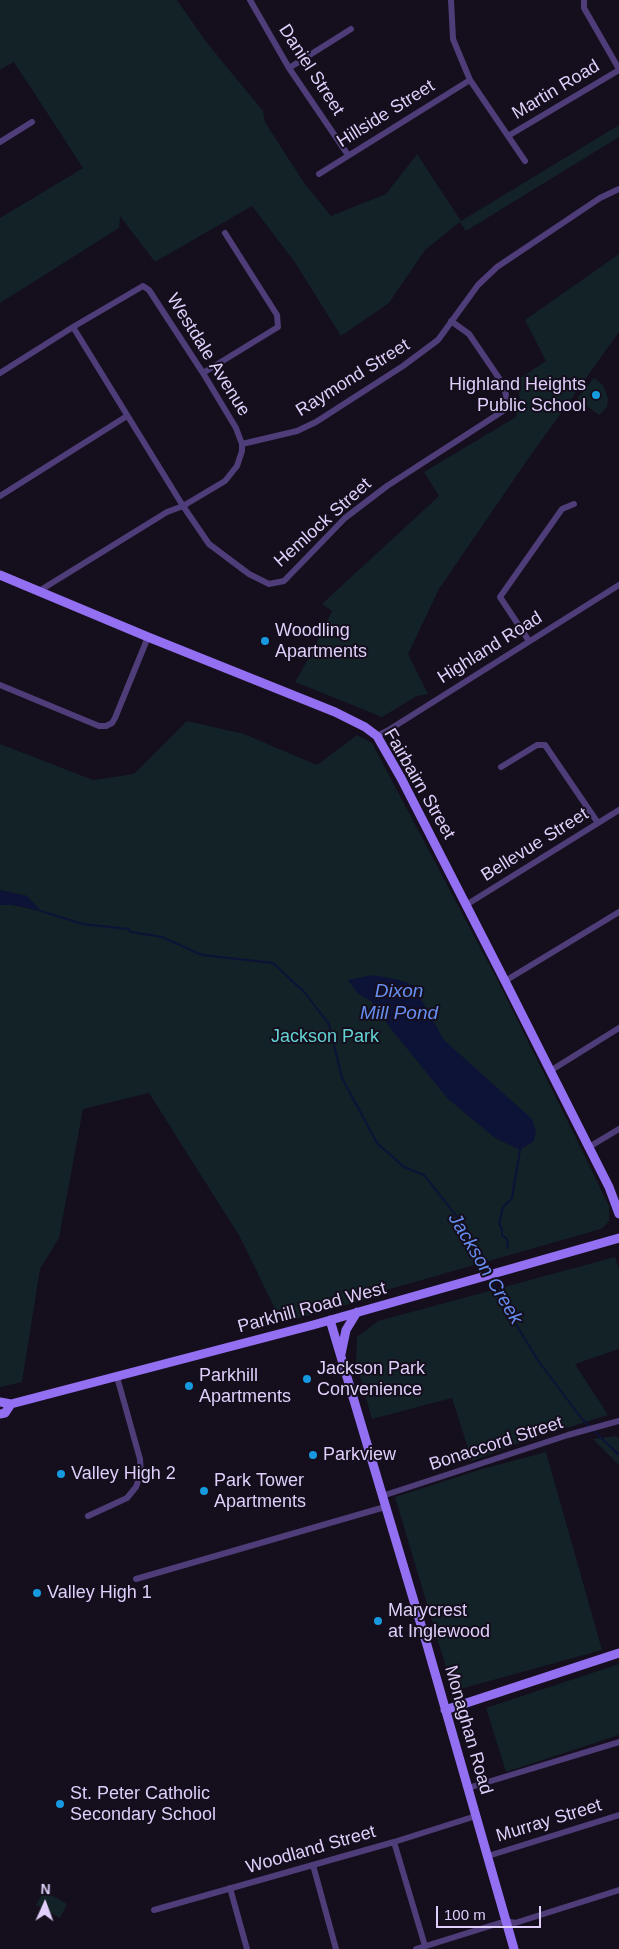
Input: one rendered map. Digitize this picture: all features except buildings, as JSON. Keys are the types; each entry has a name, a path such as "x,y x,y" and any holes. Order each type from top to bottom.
{"main road":[{"name":"Fairbairn Street","path":"0,575 335,712 365,727 377,736 401,778 505,981 609,1187 619,1214"},
{"name":"Parkhill Road West","path":"0,1402 11,1404 117,1377 330,1320 619,1238"},
{"path":"340,1357 346,1330 357,1312"},
{"name":"Monaghan Road","path":"330,1320 514,1949"},
{"name":"Parkhill Road West","path":"0,1414 5,1413 11,1404"},
{"path":"445,1710 619,1653"}],"street":[{"name":"Daniel Street","path":"250,0 289,68 348,155"},
{"path":"451,0 453,38 470,80 525,160"},
{"path":"584,0 584,8 619,70"},
{"path":"289,68 351,29"},
{"name":"Martin Road","path":"508,136 619,70"},
{"name":"Hillside Street","path":"319,174 470,80"},
{"path":"0,142 32,122"},
{"name":"Raymond Street","path":"242,444 297,431 316,422 403,366 438,340 478,285 497,267 600,198 619,189"},
{"path":"203,373 278,327 277,316 225,233"},
{"name":"Westdale Avenue","path":"72,327 143,286 149,290 203,373 236,428 242,444"},
{"name":"Hemlock Street","path":"72,327 183,506 209,544 232,563 270,584 284,581 346,518 387,486 503,410 506,395 503,384 468,334 451,322"},
{"path":"0,373 72,327"},
{"path":"0,496 127,416"},
{"path":"39,591 168,512 183,506 225,482 237,466 242,451 242,444"},
{"path":"529,641 500,597 562,509 574,504"},
{"name":"Highland Road","path":"377,736 388,731 619,585"},
{"path":"0,685 99,726 106,726 112,723 115,718 148,637"},
{"path":"501,767 537,745 545,745 598,823"},
{"name":"Bellevue Street","path":"466,905 619,810"},
{"path":"505,981 619,912"},
{"path":"550,1071 619,1028"},
{"path":"588,1147 619,1128"},
{"path":"88,1516 127,1498 136,1486 141,1473 140,1459 117,1377"},
{"name":"Bonaccord Street","path":"382,1496 568,1435 619,1421"},
{"path":"136,1579 386,1507"},
{"path":"468,1788 619,1742"},
{"name":"Murray Street","path":"488,1856 619,1815"},
{"name":"Woodland Street","path":"154,1910 394,1842 476,1816"},
{"path":"394,1842 425,1946"},
{"path":"313,1865 336,1949"},
{"path":"230,1888 247,1949"},
{"path":"416,1949 506,1921 515,1923 619,1890"}],"green space":[{"path":"0,0 177,0 207,43 263,111 265,122 304,183 331,216 386,194 417,154 461,221 619,125 619,137 466,231 460,222 425,250 389,303 341,336 294,261 252,206 155,262 120,216 119,228 0,303 0,218 83,168 14,62 0,70"},
{"path":"619,254 619,332 528,459 439,589 408,654 428,694 417,696 382,717 295,682 332,611 322,604 439,496 424,472 516,417 520,401 517,380 546,361 525,320"},
{"path":"594,378 603,385 608,398 607,407 599,415 577,399"},
{"name":"Jackson Park","path":"187,721 244,734 317,765 357,735 372,743 498,981 574,1134 609,1206 609,1221 601,1229 383,1291 384,1295 332,1309 330,1306 323,1308 322,1312 292,1320 289,1317 280,1319 240,1237 149,1093 83,1109 59,1238 40,1269 22,1382 0,1387 0,905 13,905 40,911 27,896 0,890 0,744 93,780 134,774"},
{"path":"615,1257 619,1269 619,1349 575,1364 608,1415 548,1432 472,1461 452,1398 372,1419 356,1362 357,1337 378,1321"},
{"path":"616,1436 619,1438 619,1465 593,1439"},
{"path":"546,1452 602,1650 453,1691 395,1497 482,1469"},
{"path":"619,1664 619,1735 506,1772 486,1708"},
{"path":"44,1891 67,1904 60,1918 36,1905"}],"water":[{"path":"0,890 27,896 41,911 13,905 0,905"},
{"name":"Dixon Mill Pond","path":"373,975 413,985 444,1040 532,1119 536,1131 534,1141 520,1150 495,1138 448,1099 391,1029 372,1002 357,993 348,980"}],"waterway":[{"name":"Jackson Creek","path":"41,911 83,924 128,929 131,932 162,937 202,955 273,963 305,993 329,1024 342,1078 377,1143 404,1167 424,1175 466,1228 487,1271"},
{"path":"508,1248 507,1239 502,1235 502,1229 499,1224 503,1207 512,1198 520,1150"},
{"name":"Jackson Creek","path":"491,1278 537,1359 590,1427"},
{"name":"Jackson Creek","path":"594,1431 619,1455"}],"place":[{"name":"Highland Heights Public School","path":"596,395"},
{"name":"Woodling Apartments","path":"265,641"},
{"name":"Jackson Park Convenience","path":"307,1379"},
{"name":"Parkhill Apartments","path":"189,1386"},
{"name":"Parkview","path":"313,1455"},
{"name":"Valley High 2","path":"61,1474"},
{"name":"Park Tower Apartments","path":"204,1491"},
{"name":"Valley High 1","path":"37,1593"},
{"name":"Marycrest at Inglewood","path":"378,1621"},
{"name":"St. Peter Catholic Secondary School","path":"60,1804"}]}
